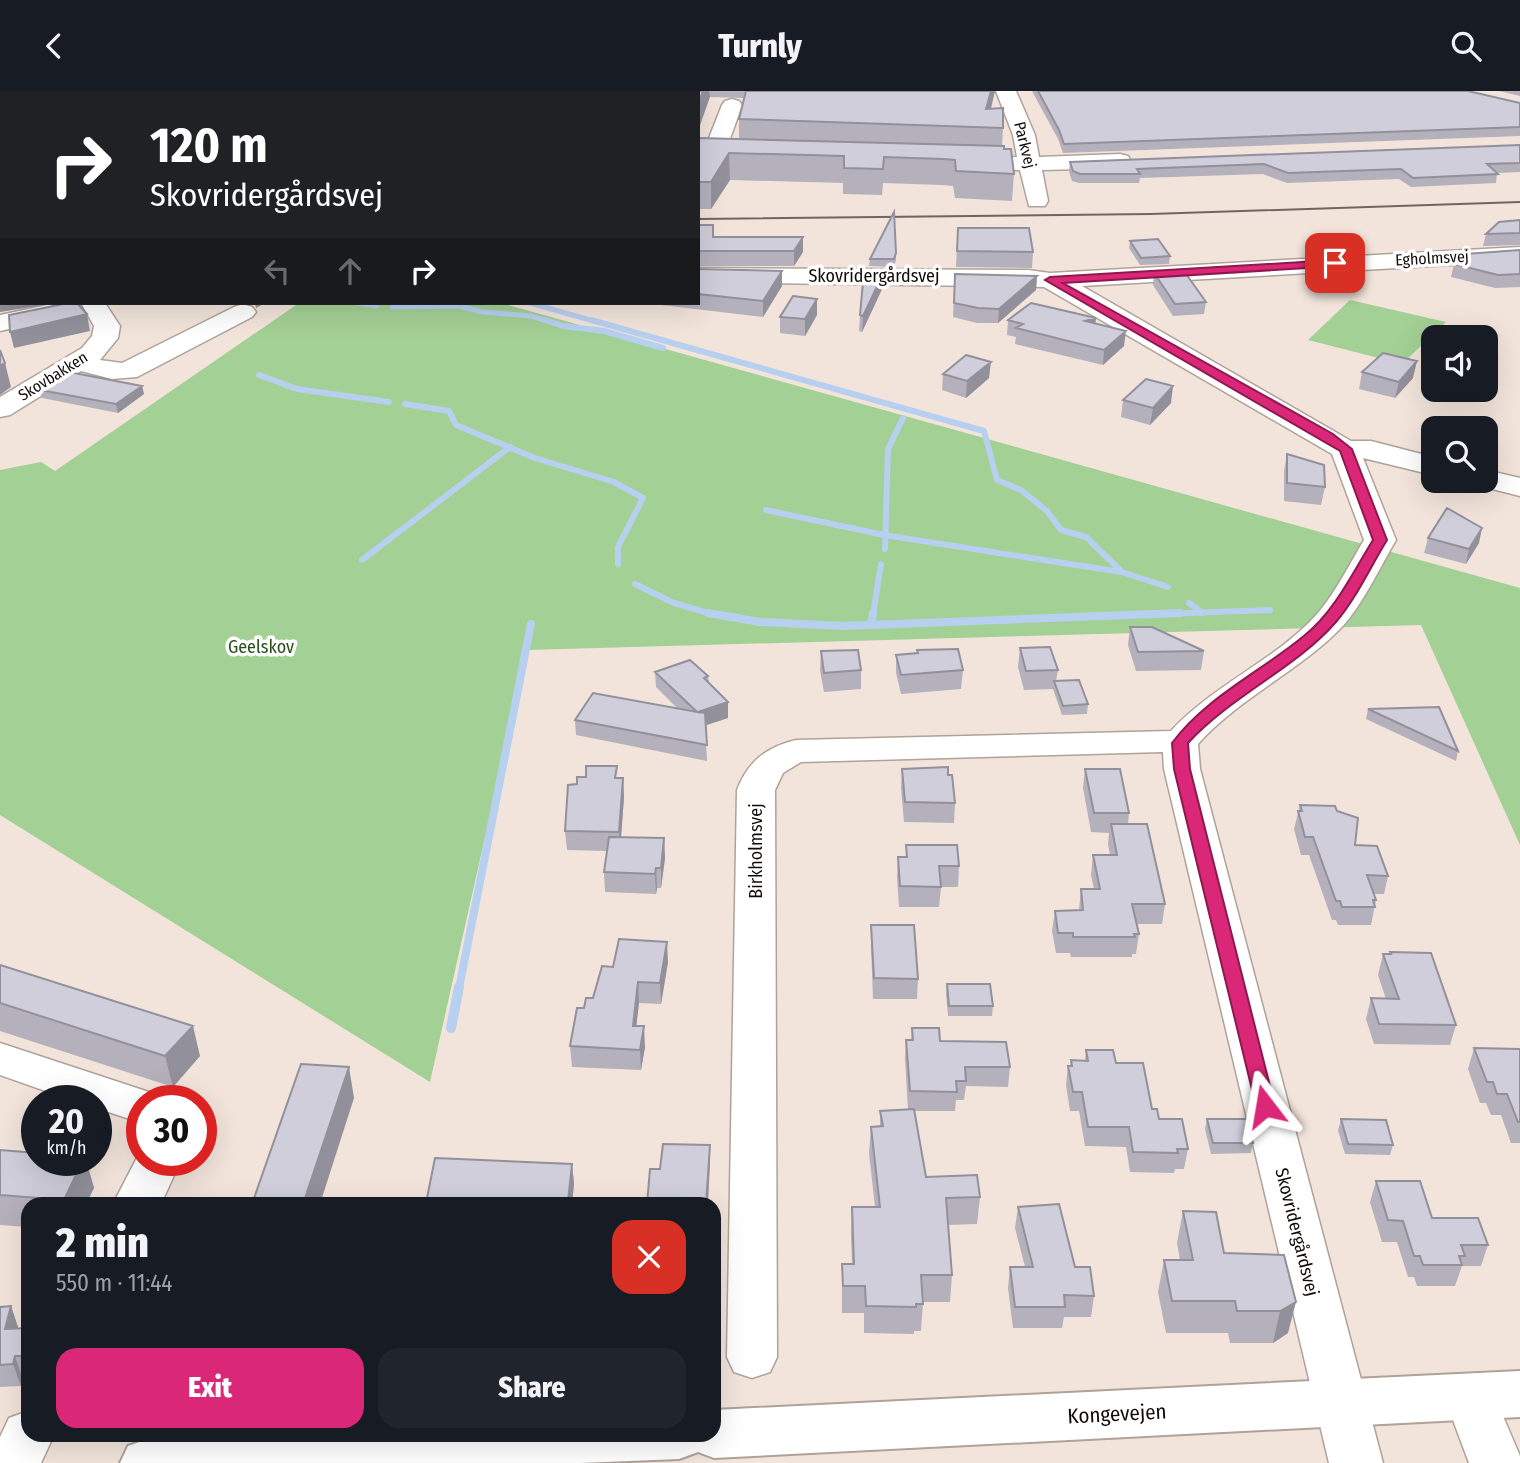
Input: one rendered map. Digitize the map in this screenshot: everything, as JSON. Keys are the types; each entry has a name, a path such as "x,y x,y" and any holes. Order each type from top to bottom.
{"main road":[{"name":"Kongevejen","path":"721,1434 1495,1395"},
{"path":"148,1463 348,1448 501,1442"}],"street":[{"name":"Parkvej","path":"1006,91 1024,135 1037,201"},
{"path":"732,105 706,153 741,154"},
{"path":"947,161 1030,164 1140,160"},
{"name":"Egholmsvej","path":"1050,280 1520,254"},
{"name":"Skovridergårdsvej","path":"700,275 1028,277 1050,280 1345,449"},
{"path":"0,323 85,305"},
{"name":"Skovbakken","path":"0,409 91,354 106,338 107,326 95,305"},
{"path":"77,362 112,371 127,370 243,312"},
{"path":"1180,743 1203,717 1311,638 1332,618 1380,540 1345,449 1371,450 1421,463"},
{"path":"1498,482 1520,487"},
{"name":"Birkholmsvej","path":"752,1357 756,790 761,774 775,758 796,751 1158,741 1180,743"},
{"name":"Skovridergårdsvej","path":"1180,743 1182,769 1356,1463"},
{"path":"0,1059 126,1102"},
{"path":"140,1197 150,1176"},
{"path":"1495,1395 1496,1463"},
{"path":"15,1463 24,1442"}],"green space":[{"path":"1350,300 1446,322 1443,325 1421,325 1421,346 1402,364 1308,340"},
{"name":"Geelskov","path":"296,305 508,305 1520,588 1520,845 1421,625 527,650 430,1082 0,815 0,470 41,462 55,471"}],"building":[{"path":"746,91 991,91 986,109 1003,108 1003,128 739,119"},
{"path":"1038,91 1468,91 1520,103 1520,127 1064,144"},
{"path":"700,138 1004,146 1004,149 1011,149 1014,174 956,171 955,160 943,159 884,157 883,169 844,168 844,156 729,153 711,182 700,182"},
{"path":"1520,145 1520,163 1487,164 1498,174 1413,178 1401,169 1288,173 1264,164 1137,169 1140,174 1080,174 1073,171 1070,162"},
{"path":"894,212 894,259 870,259"},
{"path":"1520,220 1520,233 1486,234 1499,222"},
{"path":"700,225 713,225 713,237 803,237 794,251 700,251"},
{"path":"958,228 1029,228 1033,252 957,251"},
{"path":"1158,239 1170,256 1141,258 1130,241"},
{"path":"1520,250 1520,274 1498,275 1454,264 1465,254"},
{"path":"700,269 782,271 763,301 700,294"},
{"path":"864,271 884,272 863,316 860,315"},
{"path":"1184,271 1206,302 1175,304 1154,273"},
{"path":"955,274 1037,276 999,309 954,303"},
{"path":"793,296 817,299 805,319 780,317"},
{"path":"1031,303 1096,318 1085,321 1126,331 1104,350 1016,328 1023,324 1008,320"},
{"path":"58,305 79,305 87,314 10,332 9,315"},
{"path":"0,350 5,363 0,366"},
{"path":"1383,353 1417,361 1399,382 1362,372"},
{"path":"966,355 991,362 967,381 943,374"},
{"path":"69,372 142,386 116,404 40,390"},
{"path":"1146,379 1173,386 1153,408 1123,400"},
{"path":"1287,454 1324,465 1325,487 1287,483"},
{"path":"1447,508 1482,528 1469,549 1428,538"},
{"path":"1130,627 1152,627 1204,651 1138,652"},
{"path":"1050,647 1058,670 1026,671 1020,648"},
{"path":"958,649 963,670 901,675 896,655 918,653 917,650"},
{"path":"858,650 861,670 824,673 821,651"},
{"path":"690,660 708,676 704,678 728,702 698,712 705,713 707,745 575,720 593,693 697,712 655,672"},
{"path":"1079,680 1088,704 1063,706 1054,681"},
{"path":"1439,707 1458,751 1368,709"},
{"path":"586,766 617,766 615,778 623,778 619,832 565,831 568,785 577,784 577,777 586,777"},
{"path":"948,767 948,775 952,775 955,803 905,802 902,769"},
{"path":"1085,769 1120,769 1129,813 1094,813"},
{"path":"1300,805 1335,806 1337,811 1358,818 1355,845 1377,846 1388,876 1367,875 1376,900 1373,900 1375,907 1342,907 1340,901 1336,901 1313,837 1305,837 1298,811 1302,811"},
{"path":"1111,824 1147,824 1165,904 1132,904 1139,934 1134,934 1135,937 1073,937 1073,933 1058,933 1055,911 1083,910 1081,889 1100,889 1093,855 1117,855"},
{"path":"609,837 664,838 661,868 656,868 655,874 604,872"},
{"path":"906,845 957,845 959,866 939,866 941,887 900,886 898,857 907,857"},
{"path":"871,925 914,925 918,979 874,978"},
{"path":"619,939 667,942 660,983 638,982 633,1026 644,1026 640,1050 570,1046 577,1008 584,1008 586,998 593,998 602,966 613,967"},
{"path":"1390,952 1431,953 1456,1025 1379,1024 1371,998 1399,999 1383,954 1391,954"},
{"path":"0,965 193,1026 165,1056 0,1003"},
{"path":"947,984 990,984 993,1006 949,1006"},
{"path":"912,1028 939,1028 940,1041 1006,1042 1010,1067 965,1067 966,1081 956,1081 957,1092 910,1091 906,1040 913,1040"},
{"path":"1474,1048 1520,1049 1520,1122 1507,1094 1497,1094 1493,1082 1487,1082"},
{"path":"1086,1050 1113,1050 1116,1063 1143,1063 1152,1109 1157,1109 1159,1119 1182,1119 1188,1149 1177,1149 1178,1153 1133,1152 1129,1127 1088,1127 1082,1092 1073,1092 1068,1066 1072,1066 1071,1060 1088,1061"},
{"path":"301,1064 349,1067 305,1197 254,1197"},
{"path":"914,1109 926,1177 977,1175 980,1197 946,1198 952,1275 921,1275 923,1304 916,1304 916,1307 866,1306 865,1286 843,1286 842,1264 854,1264 852,1207 880,1207 871,1127 883,1126 880,1111"},
{"path":"1207,1119 1247,1119 1253,1143 1213,1143"},
{"path":"1341,1119 1386,1120 1393,1145 1348,1144"},
{"path":"663,1144 710,1145 706,1197 648,1197 650,1169 660,1169"},
{"path":"0,1150 21,1152 21,1176 75,1176 65,1197 0,1195"},
{"path":"435,1158 572,1164 568,1197 427,1197"},
{"path":"1376,1181 1420,1181 1432,1218 1478,1218 1488,1245 1461,1245 1465,1256 1459,1256 1462,1265 1423,1265 1420,1256 1414,1256 1403,1221 1388,1220"},
{"path":"1059,1204 1075,1267 1090,1267 1094,1296 1064,1295 1065,1307 1015,1307 1010,1267 1033,1267 1018,1207"},
{"path":"1183,1211 1216,1212 1224,1253 1284,1255 1296,1302 1280,1311 1237,1311 1235,1301 1172,1301 1164,1260 1193,1260"},
{"path":"11,1306 5,1329 21,1328 21,1356 15,1356 13,1364 0,1365 0,1307"}],"waterway":[{"path":"370,305 377,306"},
{"path":"537,305 597,322"},
{"path":"392,307 459,306 483,312 531,316 550,322"},
{"path":"545,320 563,326 604,331 663,348"},
{"path":"591,320 984,431 997,480 1021,490 1047,511 1061,530 1086,537 1122,572 1168,587"},
{"path":"259,375 297,389 389,402"},
{"path":"405,404 449,411 456,425 510,447"},
{"path":"885,535 888,449 903,418"},
{"path":"362,560 510,447"},
{"path":"510,447 614,482 643,498 618,547 618,564"},
{"path":"766,510 885,535"},
{"path":"885,535 885,549"},
{"path":"885,535 1121,572"},
{"path":"873,615 881,564"},
{"path":"635,584 674,603 708,613"},
{"path":"1189,603 1202,612"},
{"path":"1202,612 1270,610"},
{"path":"1134,615 1202,612"},
{"path":"708,613 760,622 871,625"},
{"path":"708,613 715,615"},
{"path":"871,625 873,613"},
{"path":"871,625 1180,613"},
{"path":"459,988 531,624"},
{"path":"451,1028 459,987"}],"tram line":[{"path":"700,219 1151,214 1520,202"}],"route":[{"path":"1265,1106 1182,769 1180,743 1203,717 1311,638 1332,618 1380,540 1345,449 1329,437 1050,280 1335,263"}]}
